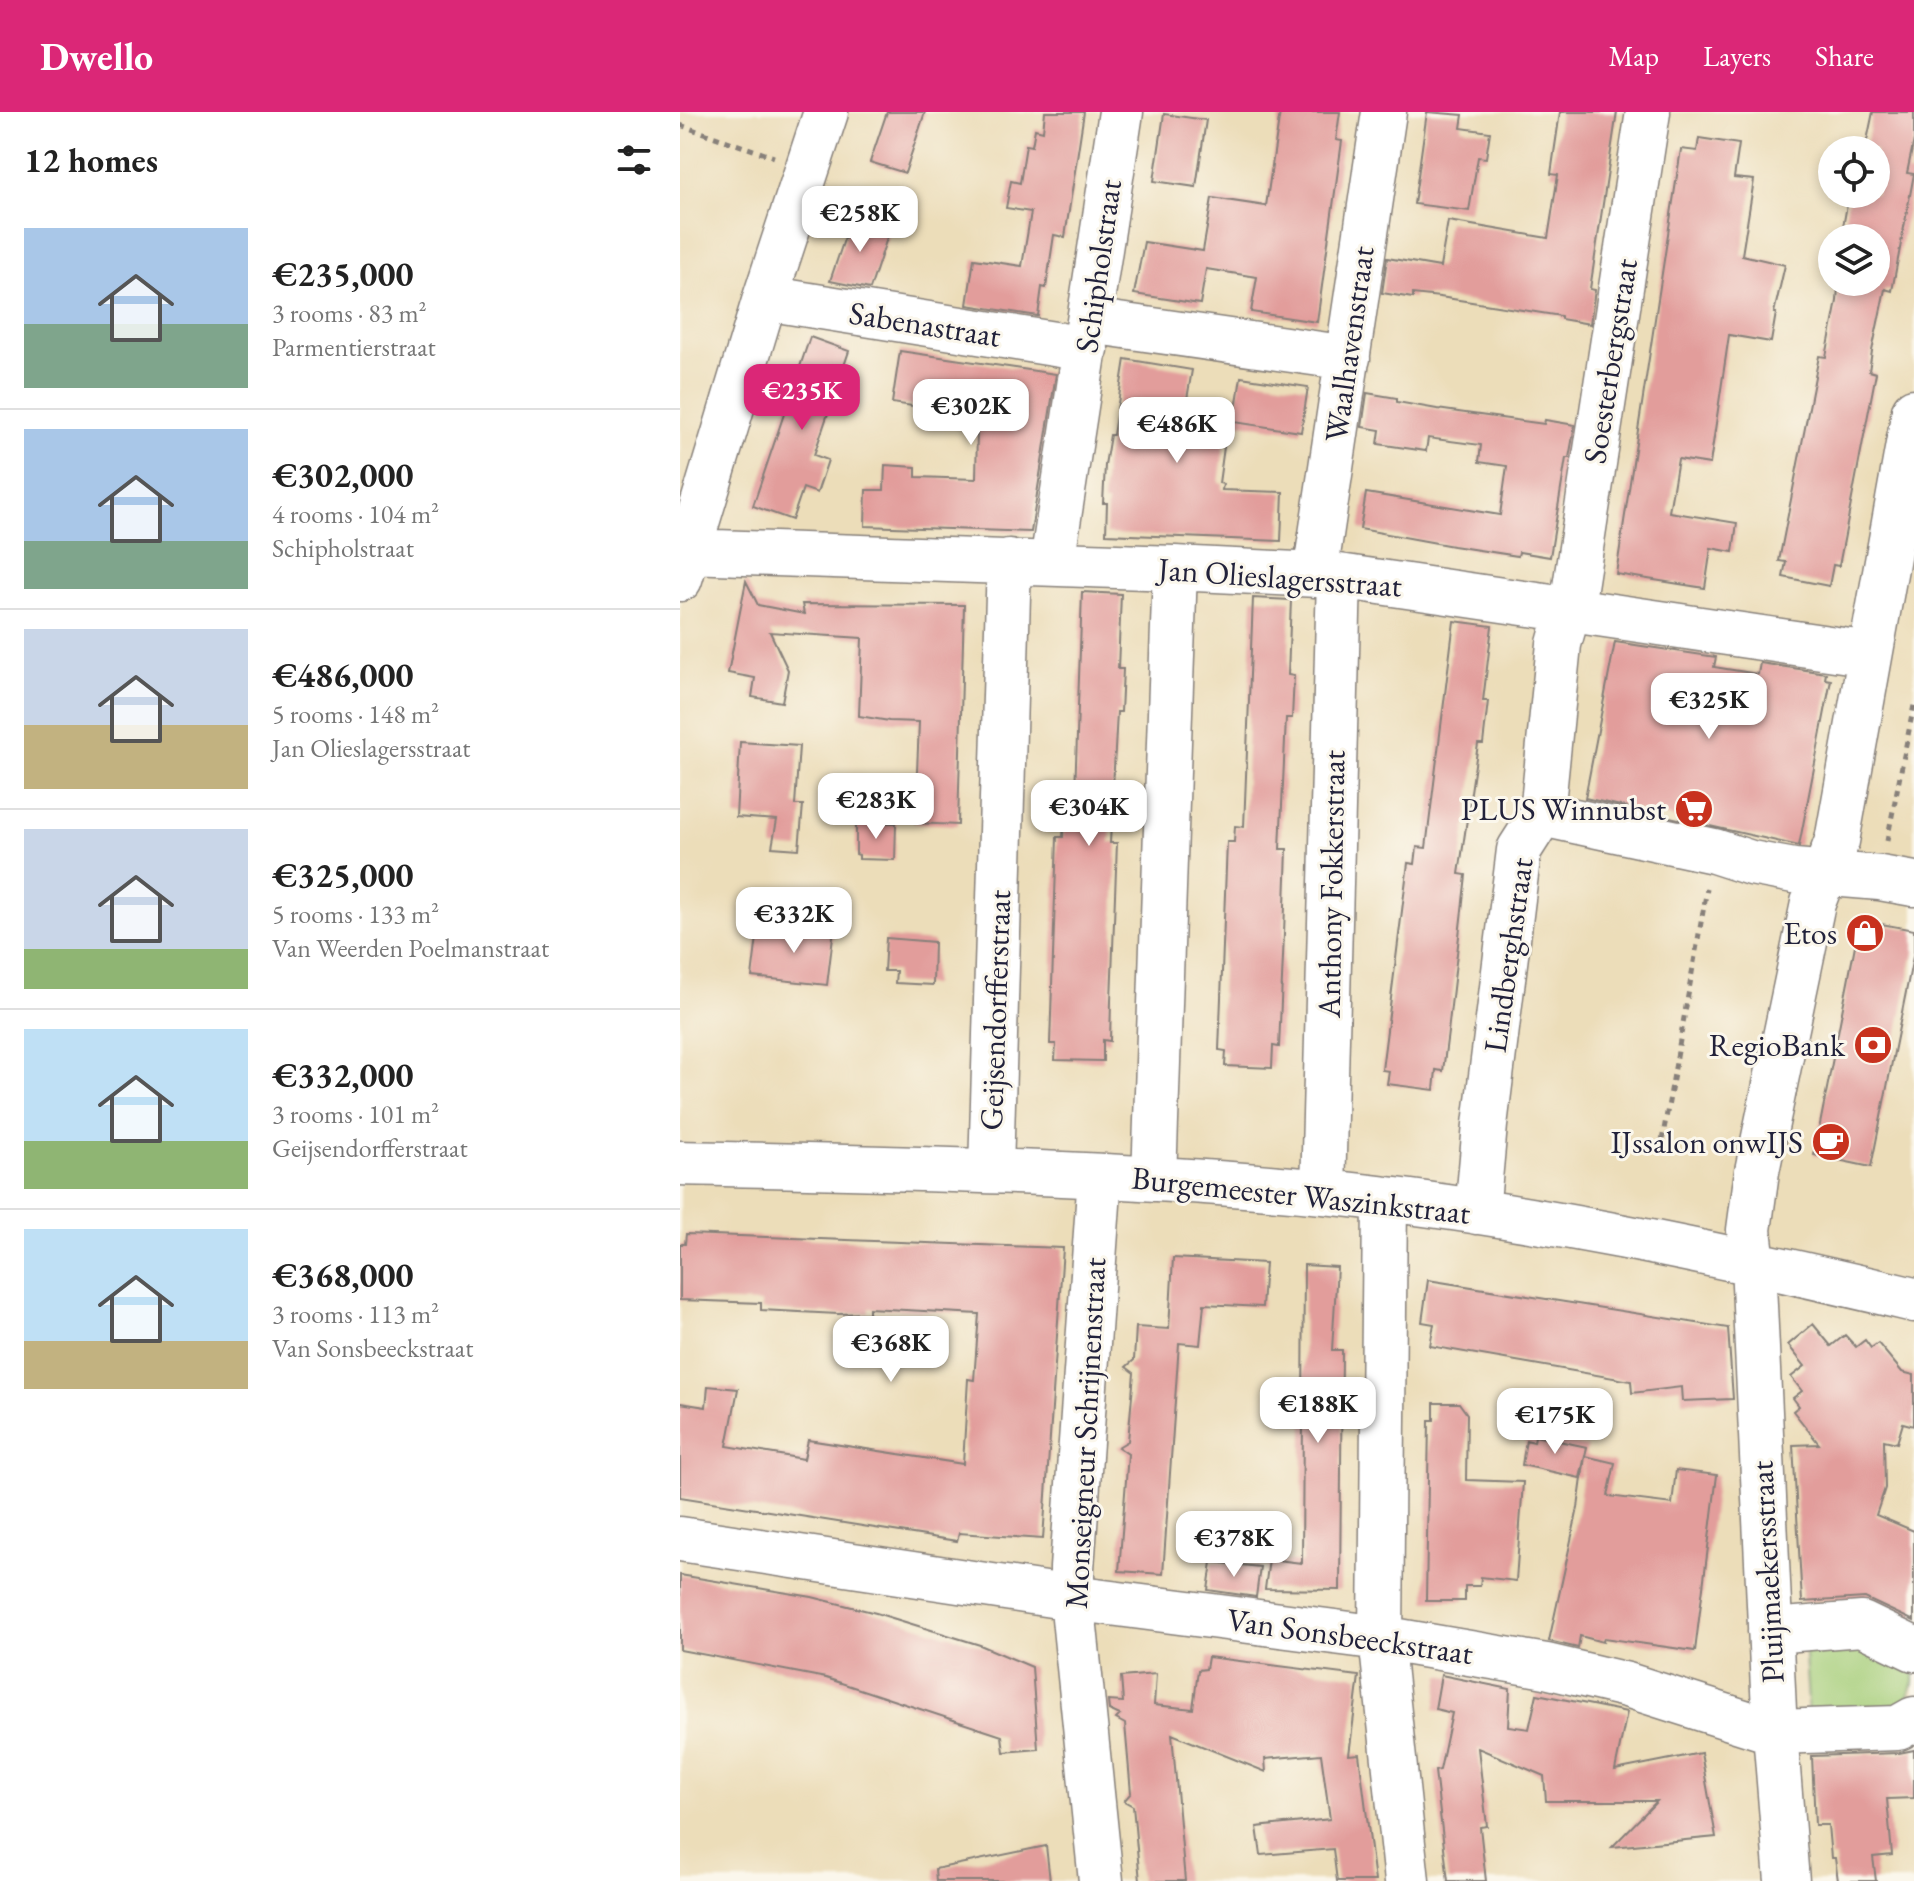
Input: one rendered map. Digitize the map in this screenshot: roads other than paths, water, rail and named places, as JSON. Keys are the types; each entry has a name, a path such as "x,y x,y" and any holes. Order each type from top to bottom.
{"street":[{"path":"683,566 826,112"},
{"name":"Schipholstraat","path":"1052,563 1121,112"},
{"name":"Waalhavenstraat","path":"1327,576 1348,358 1384,112"},
{"name":"Soesterbergstraat","path":"1569,609 1575,587 1648,112"},
{"name":"Sabenastraat","path":"765,298 1088,335 1348,358"},
{"name":"Pluijmaekersstraat","path":"1787,1881 1775,1732 1749,1230 1757,1171 1813,903 1837,841 1914,411"},
{"name":"Jan Olieslagersstraat","path":"683,566 1009,561 1327,576 1870,654"},
{"name":"Geijsendorfferstraat","path":"991,1170 1009,561"},
{"path":"1154,1179 1175,568"},
{"name":"Anthony Fokkerstraat","path":"1323,1192 1327,576"},
{"name":"Lindberghstraat","path":"1477,1212 1519,850 1542,814 1559,644 1569,609"},
{"path":"1542,814 1714,851 1751,863 1824,875 1897,881"},
{"name":"Burgemeester Waszinkstraat","path":"680,1163 991,1170 1323,1192 1477,1212 1753,1263 1914,1299"},
{"name":"Monseigneur Schrijnenstraat","path":"1100,1176 1072,1598 1101,1881"},
{"path":"1385,1199 1381,1638 1407,1881"},
{"name":"Van Sonsbeeckstraat","path":"680,1539 1072,1598 1381,1638 1546,1666 1627,1685 1775,1732 1898,1728 1914,1719"},
{"path":"1770,1631 1862,1624 1914,1649"}],"place":[{"name":"PLUS Winnubst","path":"1694,809"},
{"name":"Etos","path":"1865,933"},
{"name":"RegioBank","path":"1873,1045"},
{"name":"IJssalon onwIJS","path":"1831,1142"}]}
